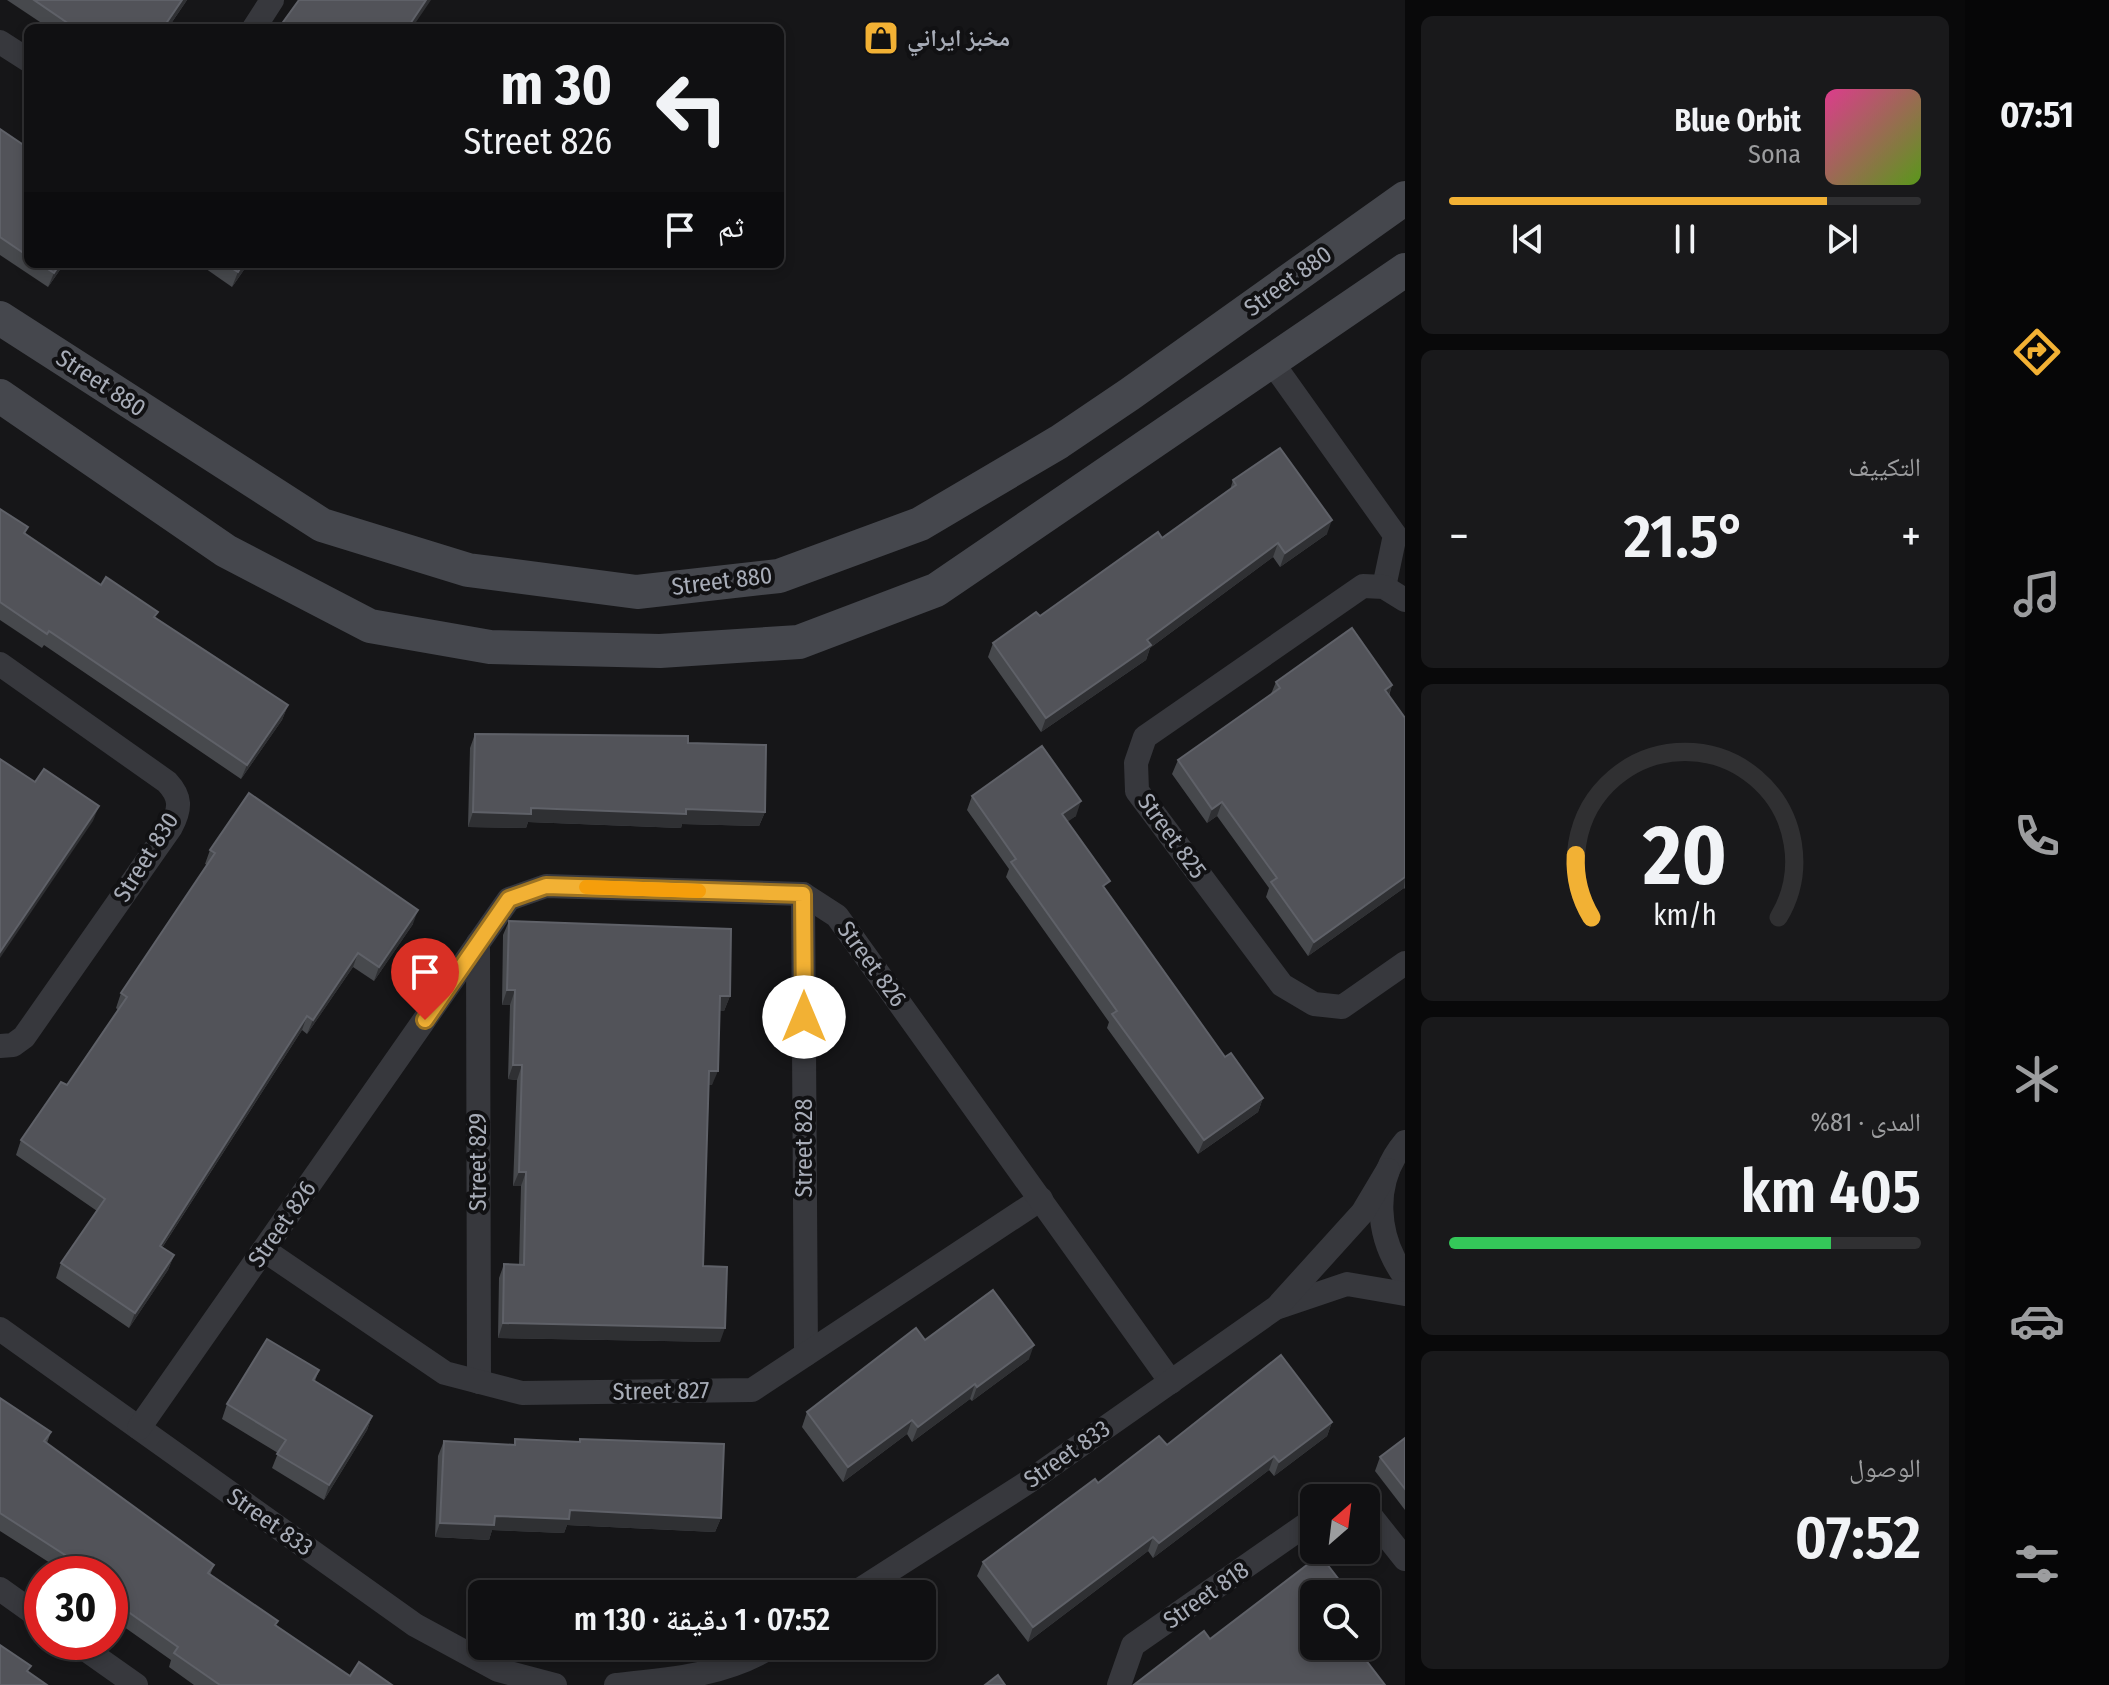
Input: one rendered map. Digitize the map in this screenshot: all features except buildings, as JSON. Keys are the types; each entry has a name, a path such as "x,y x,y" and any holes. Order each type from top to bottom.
{"street":[{"path":"257,24 272,0"},
{"path":"0,42 24,57"},
{"name":"Street 880","path":"0,318 322,525 468,570 637,592 779,576 920,524 1059,442 1405,198"},
{"path":"0,396 226,551 370,626 490,647 660,651 799,642 936,590 1405,270"},
{"path":"1271,361 1395,535 1395,594"},
{"name":"Street 825","path":"1395,594 1363,586 1145,737 1136,763 1137,791 1282,985 1314,1004 1342,1007 1405,963"},
{"name":"Street 830","path":"0,664 167,782 177,793 179,804 171,827 24,1037 13,1045 0,1046"},
{"name":"Street 826","path":"139,1428 509,899 546,886 803,894 837,916 1171,1382"},
{"name":"Street 828","path":"803,894 806,1354"},
{"name":"Street 829","path":"478,943 479,1382"},
{"name":"Street 833","path":"875,1580 1028,1482 1277,1307 1363,1212 1405,1142"},
{"path":"1388,1170 1382,1189 1382,1228 1387,1247 1405,1277"},
{"name":"Street 827","path":"264,1250 445,1373 522,1393 752,1390 1041,1199"},
{"name":"Street 833","path":"1277,1307 1347,1284 1405,1294"},
{"name":"Street 833","path":"0,1329 415,1625 498,1670 555,1685"},
{"path":"1380,1528 1405,1559"},
{"name":"Street 818","path":"1119,1685 1133,1645 1300,1529"},
{"path":"0,1589 24,1606"},
{"path":"101,1660 136,1685"},
{"path":"616,1685 682,1677 746,1660"}],"slow traffic":[{"path":"586,887 699,891"}],"place":[{"name":"مخبز ايراني","path":"881,38"}],"route":[{"path":"425,1020 509,899 546,886 803,894 804,1017"}]}
